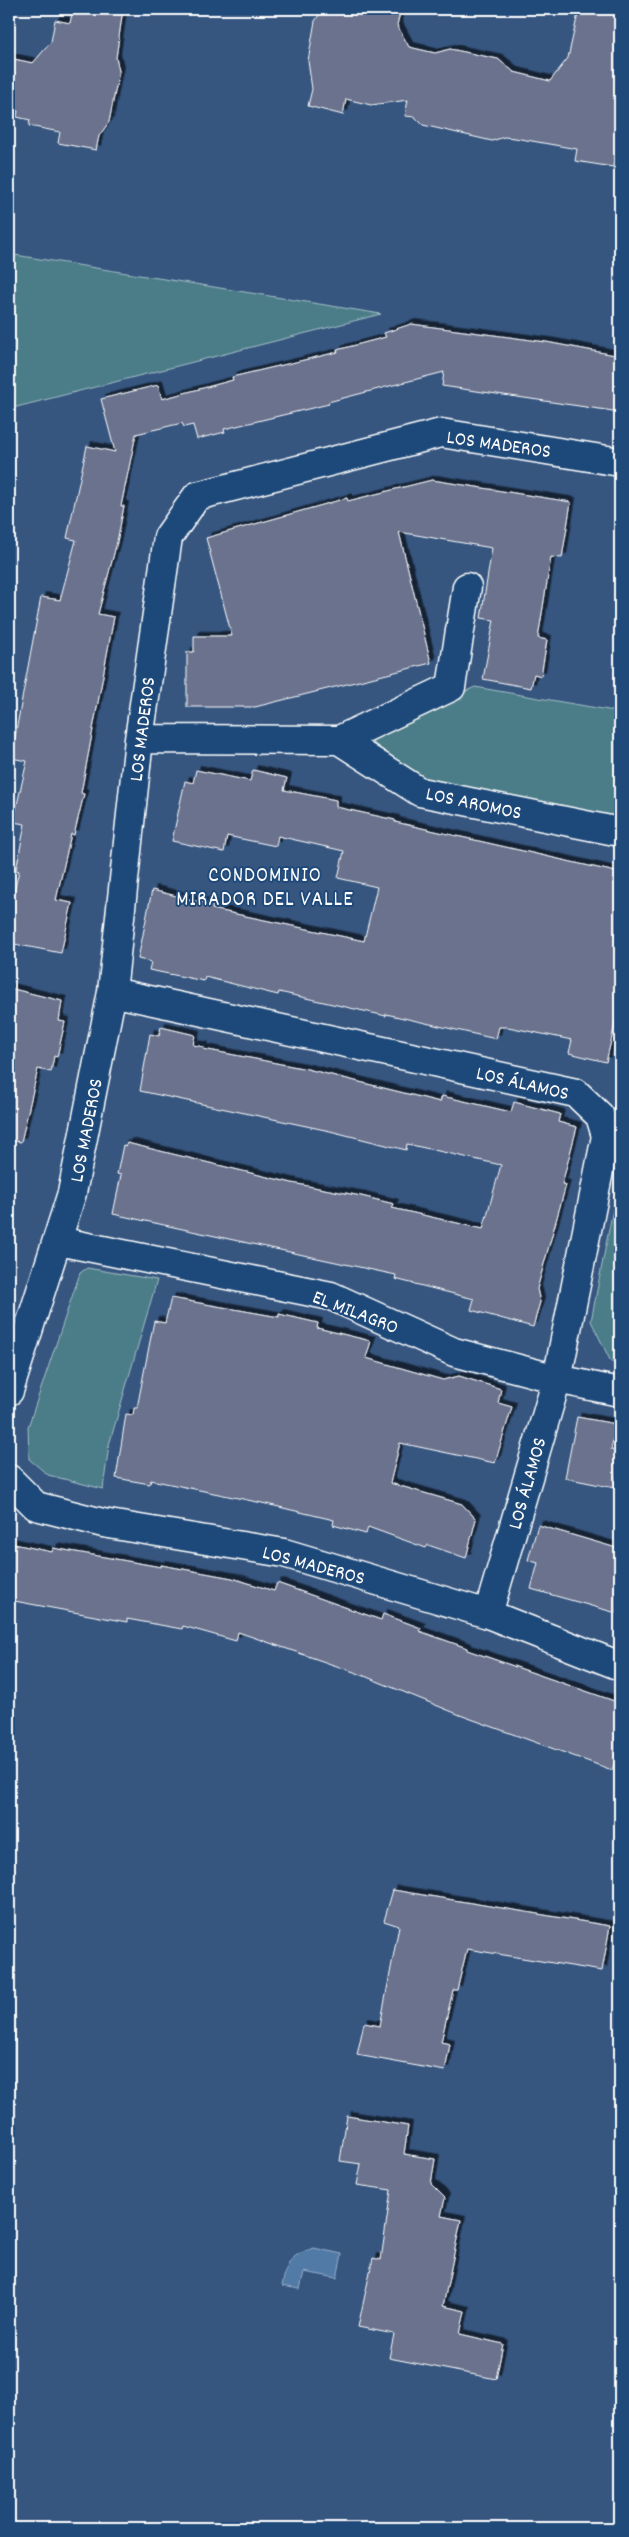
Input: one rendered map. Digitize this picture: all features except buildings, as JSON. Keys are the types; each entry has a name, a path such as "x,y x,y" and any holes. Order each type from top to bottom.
{"street":[{"name":"LOS MADEROS","path":"11,1378 19,1329 58,1241 72,1193 112,992 139,739 168,537 197,496 441,433 620,462"},
{"path":"139,739 339,740 452,687 467,587"},
{"name":"LOS AROMOS","path":"339,740 420,792 620,832"},
{"name":"LOS ÁLAMOS","path":"112,992 576,1092 600,1116 606,1136 557,1379 488,1614"},
{"name":"EL MILAGRO","path":"58,1241 331,1296 454,1352 557,1379 620,1392"},
{"name":"LOS MADEROS","path":"9,1479 36,1506 103,1523 284,1553 488,1614 620,1666"}],"green space":[{"path":"9,254 381,314 9,409"},
{"path":"475,687 620,712 620,821 422,779 365,737"},
{"path":"613,1209 620,1211 620,1364 611,1362 591,1321"},
{"path":"87,1268 157,1280 109,1445 103,1489 48,1475 29,1459 28,1427 80,1273"},
{"path":"9,2016 15,2016 15,2190 9,2190"}],"water":[{"path":"314,2248 342,2254 337,2278 304,2272 300,2289 282,2286 291,2261 300,2254"}],"district":[{"name":"CONDOMINIO MIRADOR DEL VALLE","path":"265,886"}]}
